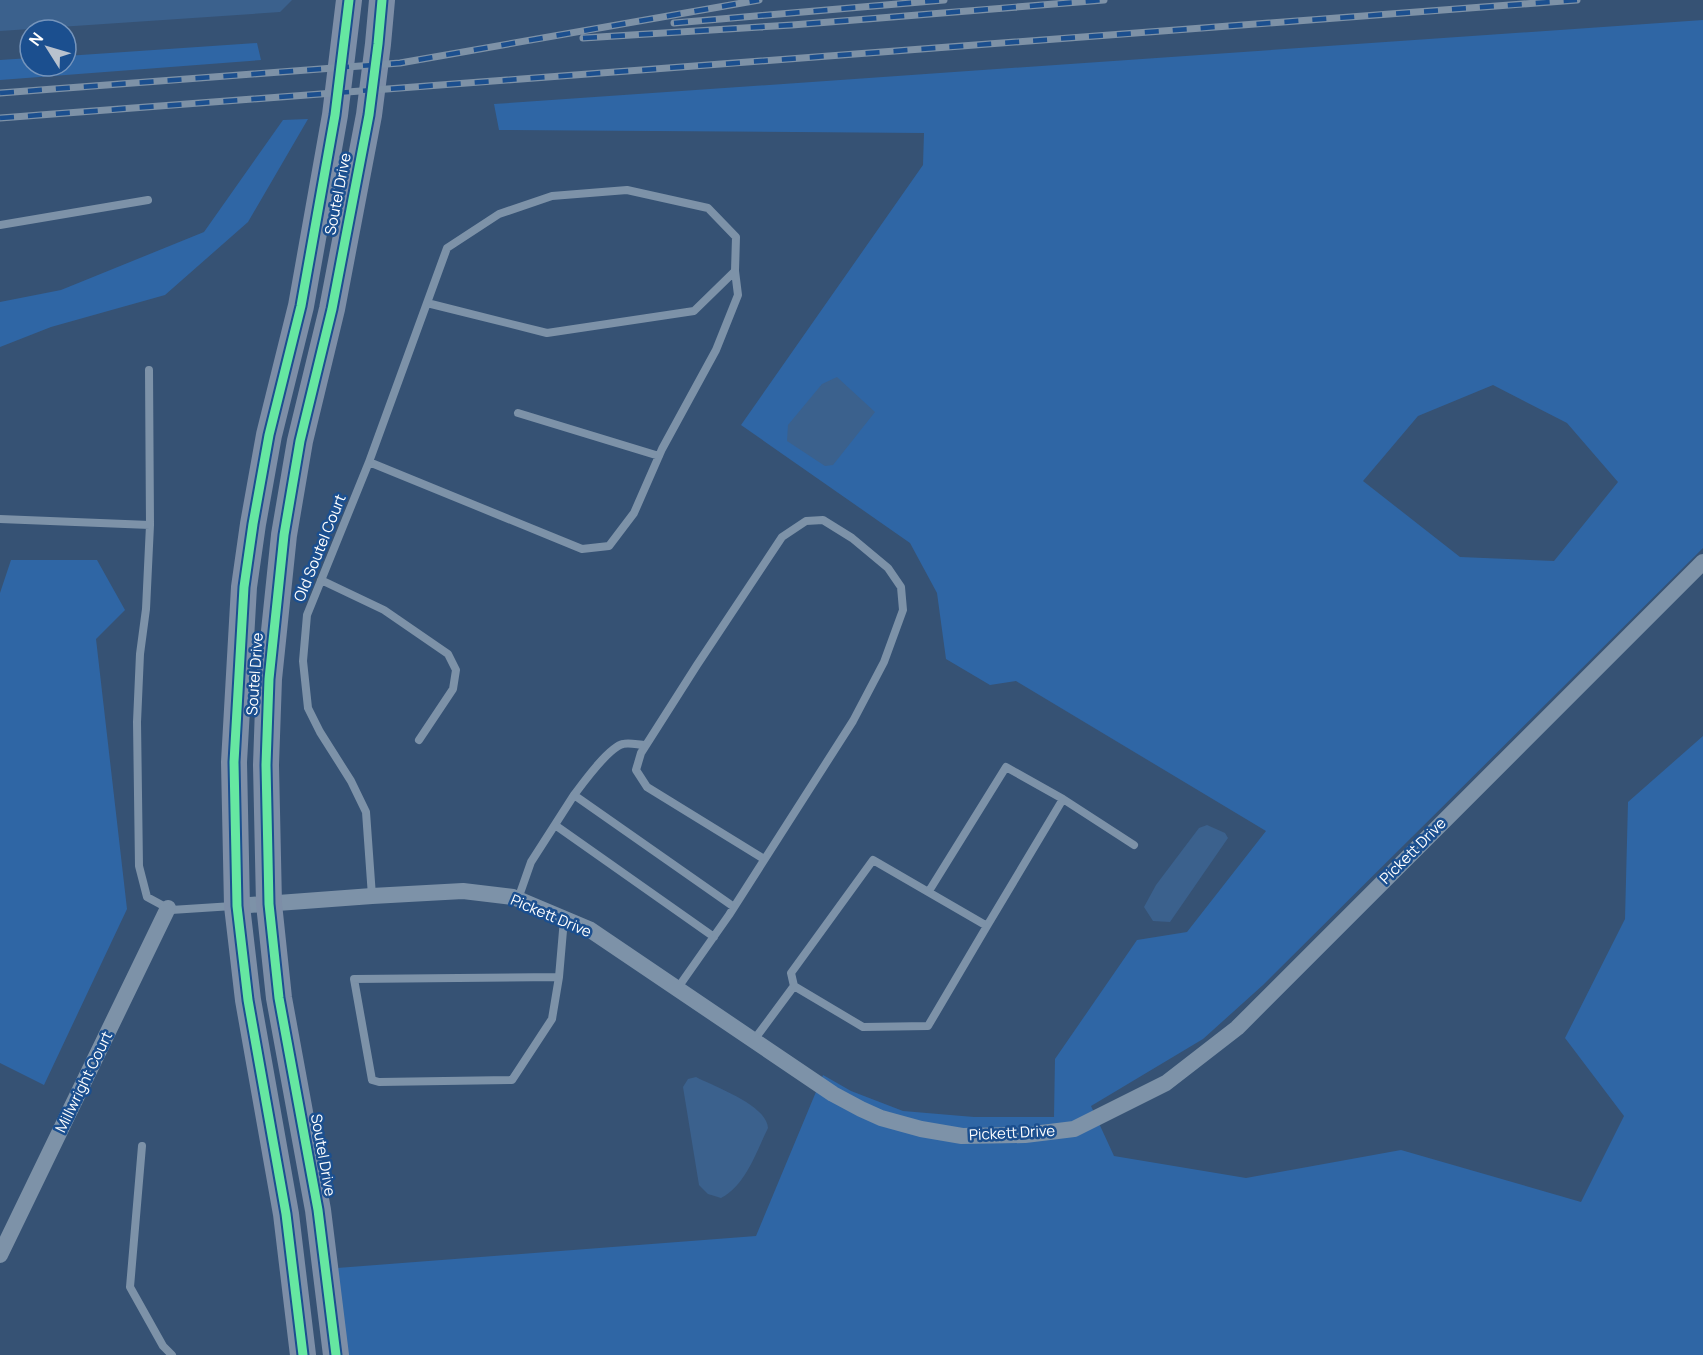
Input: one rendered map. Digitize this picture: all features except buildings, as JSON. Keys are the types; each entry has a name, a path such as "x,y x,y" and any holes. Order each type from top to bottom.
{"main road":[{"name":"Soutel Drive","path":"303,1355 286,1214 248,1000 237,906 234,762 237,676 244,587 253,524 269,435 301,306 335,115 349,0"},
{"name":"Soutel Drive","path":"336,1355 318,1210 279,998 269,904 266,765 269,679 284,535 300,441 332,309 369,115 382,0"}],"street":[{"name":"Pickett Drive","path":"237,906 463,891 513,897 589,929 833,1094 881,1119 962,1136 1024,1135 1074,1128 1166,1083 1237,1028 1703,562"},
{"name":"Millwright Court","path":"0,1255 168,909"}],"lane":[{"name":"Old Soutel Court","path":"369,462 582,549 609,546 634,513 659,456 716,350 738,294 735,271 736,237 708,208 627,190 552,196 499,214 447,248 369,462 307,615 303,661 308,708 320,732 351,781 366,812 372,896"},
{"path":"0,225 148,200"},
{"path":"428,303 547,333 694,311 735,271"},
{"path":"149,370 150,525 137,722 139,866 147,897 168,909 237,906"},
{"path":"518,413 659,456"},
{"path":"0,519 150,525"},
{"path":"677,989 734,907 765,859 853,721 884,662 903,610 901,587 888,568 852,538 823,520 806,520 782,537 641,753 636,770 647,787 765,859"},
{"path":"321,580 384,610 448,654 456,670 453,689 419,740"},
{"path":"518,899 531,862 591,772 622,744 646,746"},
{"path":"929,891 1006,767 1063,799 1134,845"},
{"path":"574,795 734,907"},
{"path":"987,926 873,860 791,973 794,986 863,1027 928,1026 1063,799"},
{"path":"555,825 714,937"},
{"path":"559,977 354,979 372,1080 379,1082 512,1080 552,1019 559,977 564,919"},
{"path":"754,1040 794,986"},
{"path":"141,1146 130,1287 163,1346 172,1355"}],"shaded area":[{"path":"0,0 292,0 280,12 78,26 78,18 18,18 18,30 0,31"},
{"path":"1703,20 1703,548 1263,985 1203,1039 1091,1106 1114,1156 1246,1178 1401,1150 1581,1202 1624,1116 1565,1038 1625,919 1628,802 1703,736 1703,1355 346,1355 337,1268 756,1236 823,1075 851,1091 903,1111 974,1117 1054,1117 1055,1059 1137,940 1187,932 1266,831 1016,681 990,685 946,659 937,593 910,543 741,425 923,165 924,133 499,130 494,104","holes":["1493,385 1567,423 1618,482 1554,561 1460,557 1363,481 1418,416"]},
{"path":"257,43 261,60 78,74 78,55"},
{"path":"18,59 18,78 26,78 0,80 0,60"},
{"path":"308,119 248,222 165,295 51,327 0,347 0,302 61,290 204,232 283,120"},
{"path":"837,377 875,412 833,465 825,466 787,441 788,425 822,384"},
{"path":"11,560 97,560 125,610 96,639 127,909 44,1085 0,1063 0,593"},
{"path":"1207,825 1225,833 1228,838 1170,922 1153,921 1144,907 1156,885 1199,828"},
{"path":"696,1077 750,1104 765,1120 768,1128 744,1176 730,1192 721,1198 708,1194 699,1185 683,1087 688,1079"}],"railway":[{"path":"0,93 400,63 759,0"},
{"path":"674,23 944,0"},
{"path":"583,38 792,25 1104,0"},
{"path":"0,118 1577,0"}],"cycle path":[{"path":"303,1355 286,1214 248,1000 237,906 234,762 244,587 253,524 269,435 301,306 335,115 349,0"},
{"path":"336,1355 318,1210 279,998 269,904 266,765 269,679 284,535 300,441 332,309 369,115 382,0"}]}
